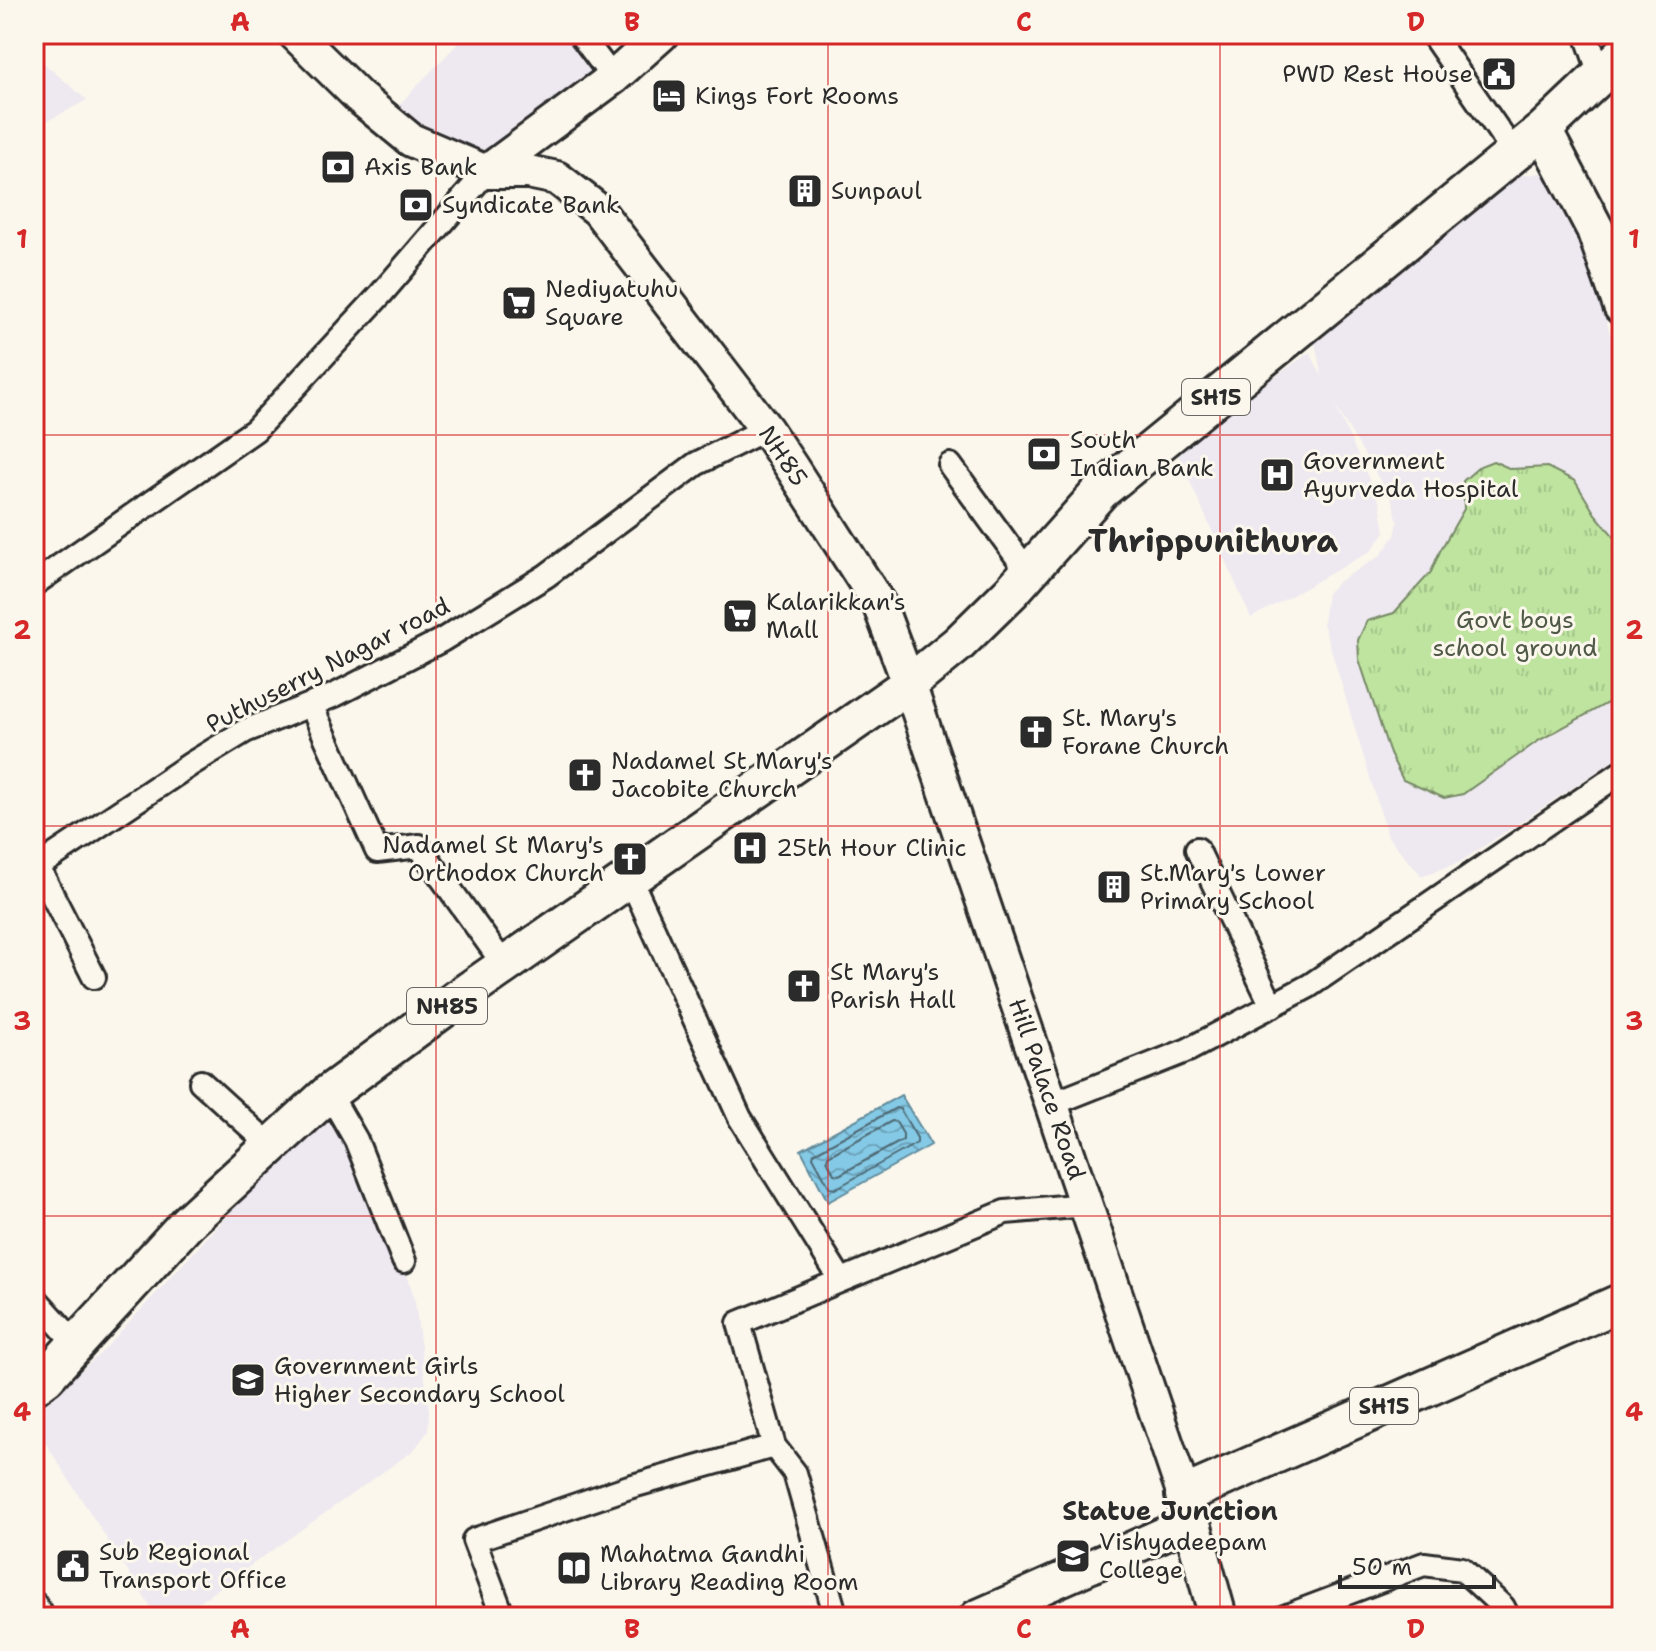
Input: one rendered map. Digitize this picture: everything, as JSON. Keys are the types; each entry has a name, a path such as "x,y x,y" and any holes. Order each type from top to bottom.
{"main road":[{"name":"NH85","path":"34,1386 188,1222 329,1093 909,684 879,604 766,429 598,210 557,178 528,172 486,172 411,140 359,97 295,34"},
{"path":"486,172 613,78 662,34"},
{"name":"SH15","path":"909,684 958,644 1101,491 1543,130 1614,62"},
{"path":"1543,130 1595,229 1622,306"},
{"name":"Hill Palace Road","path":"909,684 1188,1509"},
{"name":"SH15","path":"1188,1509 1622,1302"},
{"path":"976,1617 1188,1509 1218,1617"}],"street":[{"path":"580,34 613,78"},
{"path":"1432,34 1514,153"},
{"path":"1586,34 1614,62"},
{"path":"34,584 255,430 381,294 486,172"},
{"name":"Puthuserry Nagar road","path":"36,868 245,731 335,695 442,640 546,576 696,464 766,429"},
{"path":"950,465 1028,572"},
{"path":"311,705 377,851 419,846 505,966"},
{"path":"1052,1104 1188,1050 1309,986 1622,772"},
{"path":"1197,849 1272,1006"},
{"path":"36,868 94,977"},
{"path":"630,878 740,1118 841,1280"},
{"path":"201,1082 270,1145"},
{"path":"329,1093 356,1140 404,1261"},
{"path":"836,1617 795,1473 774,1446 739,1323 1005,1212 1086,1205"},
{"path":"34,1297 76,1344"},
{"path":"503,1617 474,1540 629,1487 774,1446"},
{"path":"1284,1617 1424,1564 1462,1569 1503,1607 1508,1617"},
{"path":"34,1603 43,1617"}],"shaded area":[{"path":"467,34 568,34 600,79 484,161 392,112"},
{"path":"34,55 87,100 34,128"},
{"path":"1542,173 1590,265 1622,375 1622,755 1460,862 1422,876 1388,837 1323,623 1327,593 1338,582 1380,556 1395,536 1398,522 1393,502 1334,404 1380,503 1385,532 1371,551 1251,618 1175,448 1310,352 1322,377 1314,338 1508,177"},
{"name":"Government Girls Higher Secondary School","path":"332,1116 371,1190 409,1280 415,1302 429,1411 428,1431 414,1450 178,1617 157,1617 43,1439 37,1410 103,1351 250,1191"}],"green space":[{"name":"Govt boys school ground","path":"1493,461 1511,469 1547,467 1575,481 1595,514 1622,546 1622,695 1538,741 1463,794 1444,798 1403,780 1390,754 1359,659 1358,640 1367,621 1394,613 1431,572 1464,509 1463,481 1480,466"}],"water":[{"path":"901,1095 931,1145 828,1202 801,1150"}],"place":[{"name":"PWD Rest House","path":"1499,74"},
{"name":"Kings Fort Rooms","path":"669,96"},
{"name":"Axis Bank","path":"338,167"},
{"name":"Sunpaul","path":"805,191"},
{"name":"Syndicate Bank","path":"416,205"},
{"name":"Nediyatuhu Square","path":"519,303"},
{"name":"South Indian Bank","path":"1044,454"},
{"name":"Government Ayurveda Hospital","path":"1277,475"},
{"name":"Kalarikkan's Mall","path":"740,616"},
{"name":"St. Mary's Forane Church","path":"1036,732"},
{"name":"Nadamel St Mary's Jacobite Church","path":"585,775"},
{"name":"25th Hour Clinic","path":"750,848"},
{"name":"Nadamel St Mary's Orthodox Church","path":"630,859"},
{"name":"St.Mary's Lower Primary School","path":"1114,887"},
{"name":"St Mary's Parish Hall","path":"804,986"},
{"name":"Government Girls Higher Secondary School","path":"248,1380"},
{"name":"Vishyadeepam College","path":"1073,1556"},
{"name":"Sub Regional Transport Office","path":"73,1566"},
{"name":"Mahatma Gandhi Library Reading Room","path":"574,1568"}],"district":[{"name":"Thrippunithura","path":"1213,540"},
{"name":"Statue Junction","path":"1170,1510"}]}
